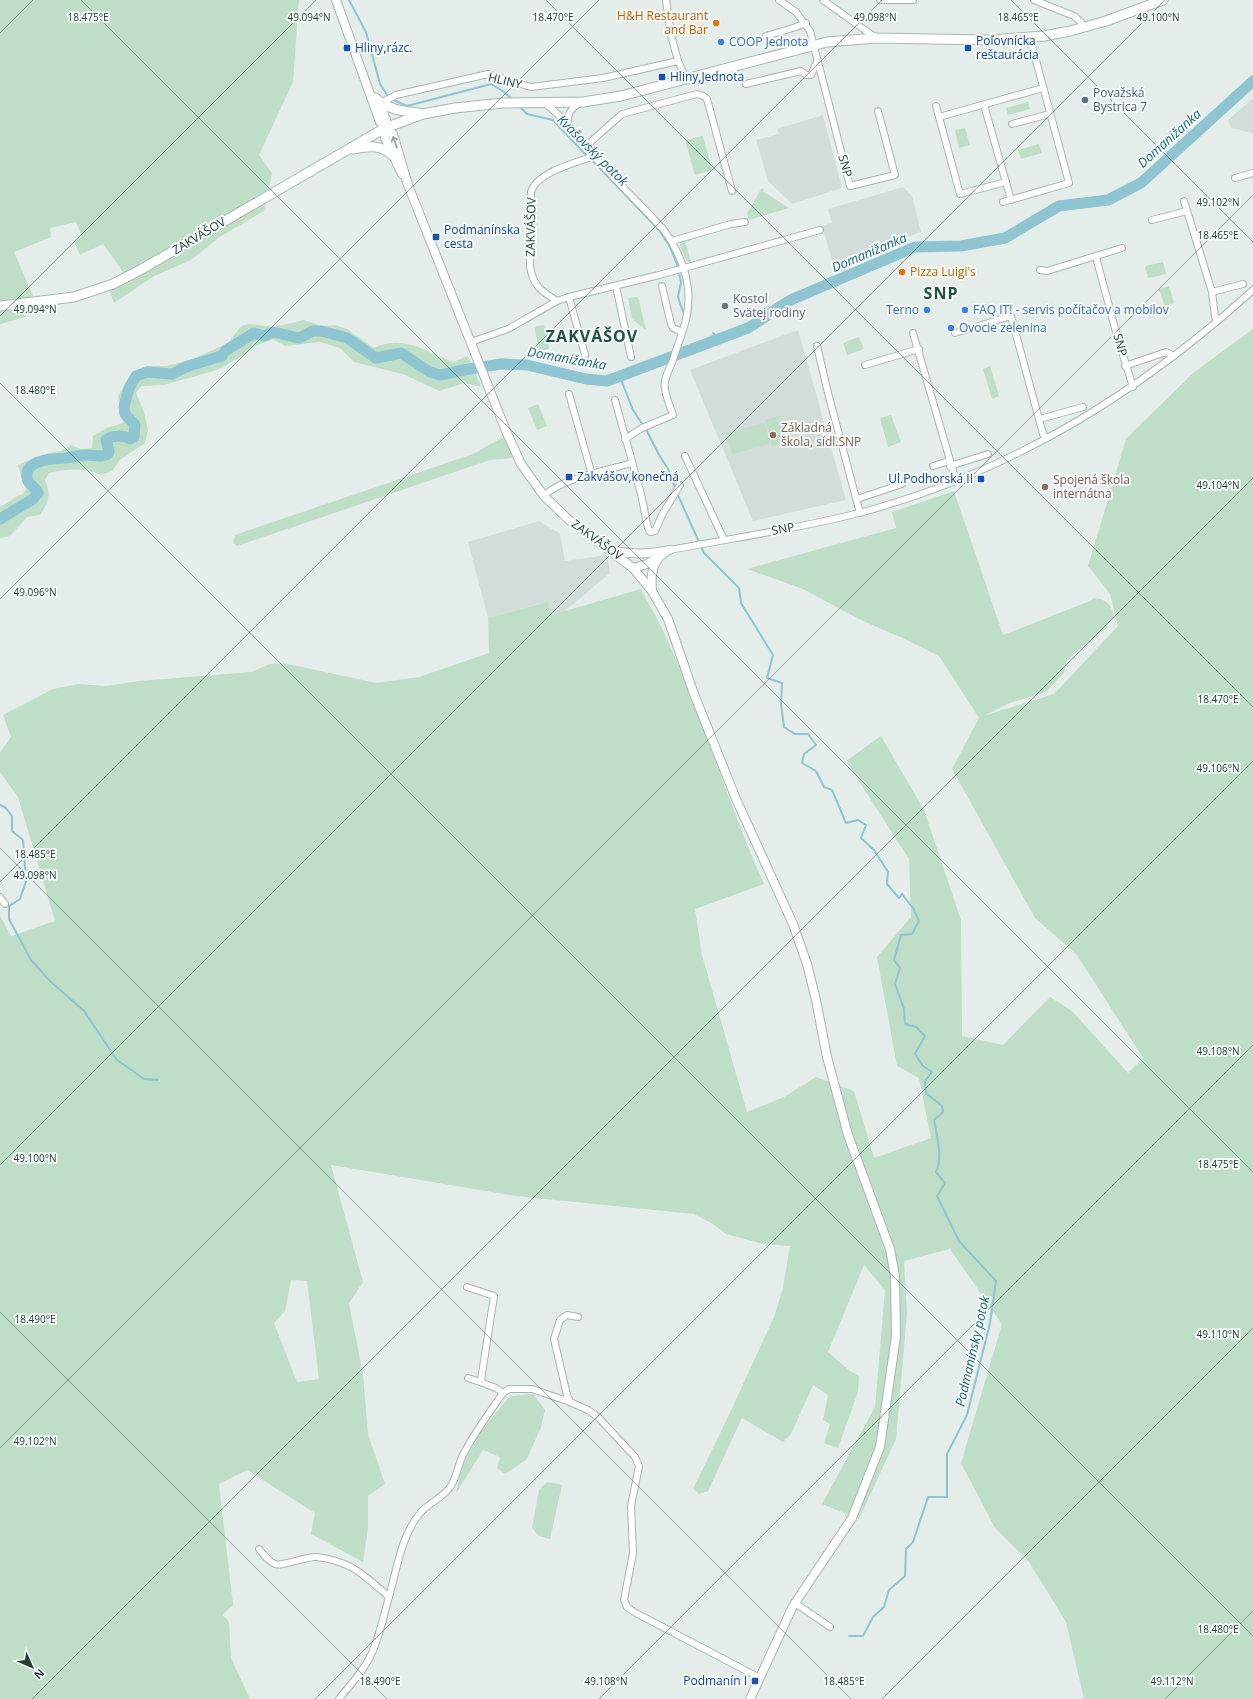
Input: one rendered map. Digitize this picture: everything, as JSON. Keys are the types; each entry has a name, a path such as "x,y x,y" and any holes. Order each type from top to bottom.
{"main road":[{"path":"378,100 402,112 423,114 455,108 503,103 583,102 621,96 814,44 876,38 979,40 1030,38 1083,28 1162,0"},
{"name":"ZAKVÁŠOV","path":"0,306 74,297 113,284 142,269 385,128 423,114"},
{"path":"347,150 375,147 383,149 393,156"}],"street":[{"path":"336,0 380,122 393,134 408,185"},
{"path":"666,0 671,35 678,60 686,79"},
{"path":"779,0 796,12 806,23 814,44"},
{"path":"823,0 876,38"},
{"path":"880,0 913,0"},
{"path":"1035,0 1074,16 1081,22 1083,28"},
{"path":"766,36 806,23"},
{"path":"1002,202 1069,183 1030,38"},
{"name":"SNP","path":"814,44 817,62 850,186 895,175 878,111"},
{"name":"HLINY","path":"378,100 488,74 531,87 603,78 678,60"},
{"path":"746,84 801,70 806,76 811,75 817,62"},
{"path":"367,84 378,100 386,119 385,138 408,185"},
{"path":"938,117 1043,88"},
{"path":"586,146 622,114 697,94 704,96 732,191"},
{"path":"543,102 568,124 586,146 590,157 664,230 672,241 688,292 688,307 682,332 664,388 673,415 642,428 625,439"},
{"path":"568,124 567,117 570,111 575,106 583,102"},
{"path":"984,105 1011,200"},
{"path":"936,106 960,194 1006,182"},
{"path":"1012,124 1050,114"},
{"name":"ZAKVÁŠOV","path":"557,300 542,291 532,278 530,266 531,192 535,184 544,176 590,157"},
{"path":"1235,178 1253,173"},
{"name":"ZAKVÁŠOV","path":"408,185 484,376 520,460 544,496 569,520 633,568 652,590 668,619 694,694 736,799 793,924 807,964 816,1000 826,1057 848,1135 890,1249 895,1276 896,1336 880,1447 852,1518 795,1603 750,1699"},
{"path":"1184,201 1212,292 1215,317 1217,320"},
{"path":"1152,220 1187,211"},
{"path":"672,241 731,224 745,222"},
{"path":"471,342 508,329 557,300 680,269 820,230"},
{"path":"1040,270 1047,271 1122,248"},
{"name":"SNP","path":"1096,257 1125,366 1133,387"},
{"path":"1212,292 1242,284"},
{"path":"616,286 631,357"},
{"path":"662,286 673,328 682,332"},
{"name":"SNP","path":"670,550 822,522 860,513 925,493 1006,459 1093,412 1133,387 1174,356 1253,290"},
{"path":"569,297 585,355"},
{"path":"955,333 1011,316 1046,438"},
{"path":"914,333 956,481"},
{"path":"817,346 860,513"},
{"path":"865,365 918,349"},
{"path":"1125,366 1166,352 1174,356"},
{"path":"569,394 592,475"},
{"path":"615,400 650,532 655,531 672,497 680,485"},
{"path":"1040,419 1083,407"},
{"path":"933,466 950,464 988,454"},
{"path":"685,456 724,540"},
{"path":"544,496 551,489 568,481 632,463"},
{"path":"857,499 902,484"},
{"path":"610,550 648,555 670,550"},
{"path":"633,568 647,564 670,550"},
{"path":"633,568 648,555"},
{"path":"652,590 652,571 660,556"},
{"path":"0,897 5,904"},
{"path":"467,1287 494,1296 481,1376 483,1383"},
{"path":"570,1402 554,1339 560,1320 567,1315 578,1317"},
{"path":"468,1378 496,1388 503,1393"},
{"path":"339,1699 361,1672 369,1660 375,1646 407,1532 422,1511 442,1496 450,1487 455,1478 462,1456 473,1437 503,1393 509,1389 532,1389 588,1410 598,1417 635,1457 639,1466 631,1506 633,1553 624,1600 627,1606 634,1612 760,1678"},
{"path":"258,1550 275,1564 283,1565 292,1561 315,1557 347,1564 362,1572 389,1597"},
{"path":"795,1603 830,1627"}],"shaded area":[{"path":"1253,98 1253,133 1231,128 1228,120"},
{"path":"823,115 842,188 792,204 768,181 756,140 779,134 777,129"},
{"path":"903,187 912,196 921,232 833,263 822,226 832,223 828,209"},
{"name":"Základná škola, sídl.SNP","path":"798,330 846,500 753,521 690,370"},
{"path":"539,521 560,534 565,561 607,555 610,573 565,611 551,616 546,602 488,618 468,542"}],"green space":[{"path":"0,0 299,0 293,82 259,155 272,173 264,211 221,236 191,260 154,276 114,303 107,283 124,273 103,244 80,255 74,242 82,236 76,222 50,228 51,237 14,252 34,298 26,309 26,317 0,324"},
{"path":"1028,102 1030,109 1008,115 1006,108"},
{"path":"965,128 970,145 959,148 955,130"},
{"path":"703,136 712,170 695,175 685,140"},
{"path":"1039,144 1042,153 1021,159 1018,150"},
{"path":"763,188 764,192 789,208 749,220 747,214"},
{"path":"685,240 691,262 686,259 680,247 680,242"},
{"path":"1163,262 1166,274 1148,278 1145,266"},
{"path":"1169,286 1174,303 1165,307 1159,289"},
{"path":"638,297 646,330 632,319 628,298"},
{"path":"304,320 321,326 335,325 347,329 374,348 384,344 404,343 424,349 453,362 468,356 481,387 464,383 439,391 403,374 354,362 340,348 320,342 285,346 273,339 256,346 244,355 217,370 164,385 141,386 136,393 144,412 148,430 145,443 120,460 112,471 101,475 95,472 82,470 62,470 49,473 45,480 48,490 48,498 40,515 27,517 10,536 0,538 0,506 23,494 27,488 21,476 18,465 48,453 61,451 71,445 81,449 92,448 93,436 107,428 123,423 118,396 130,377 146,366 167,366 193,359 228,343 241,326 249,324 274,327"},
{"path":"544,325 549,349 540,351 534,327"},
{"path":"1253,329 1253,1699 1084,1699 1066,1622 1029,1562 995,1528 961,1463 1002,1324 950,1249 904,1261 907,1313 896,1439 859,1519 822,1504 875,1407 885,1290 864,1265 828,1352 850,1371 859,1376 858,1392 838,1448 824,1443 830,1424 823,1420 828,1395 813,1385 791,1434 783,1442 742,1418 708,1491 699,1494 693,1489 774,1317 783,1288 790,1246 763,1244 726,1234 713,1224 694,1214 516,1196 331,1165 363,1282 349,1303 363,1374 368,1434 385,1484 368,1496 368,1529 363,1562 311,1534 315,1513 247,1470 219,1484 233,1605 222,1615 229,1623 231,1658 250,1699 0,1699 0,916 11,936 55,921 18,797 0,772 0,753 11,737 3,715 53,689 78,684 106,686 139,681 251,672 270,664 284,663 376,683 419,677 489,653 488,618 547,602 551,615 641,589 663,631 692,699 751,854 764,884 695,909 702,955 747,1112 784,1097 816,1077 854,1091 874,1158 931,1138 919,1078 897,1066 877,957 911,917 909,859 846,761 881,736 924,810 961,920 962,1036 1003,1045 1050,997 1072,1011 1128,1073 1143,1058 1077,955 1035,918 952,769 979,718 939,656 861,620 803,589 747,569 896,528 892,512 954,491 1003,635 1090,601 1094,598 1105,601 1110,605 1114,616 1105,629 1067,660 1064,673 1046,692 1010,703 983,716 1054,694 1118,626 1110,594 1088,566 1126,439 1193,373","holes":["291,1280 307,1281 319,1379 297,1382 274,1323 285,1311"]},
{"path":"859,337 864,349 847,355 843,343"},
{"path":"990,366 999,396 992,399 983,369"},
{"path":"538,404 547,426 537,430 528,408"},
{"path":"891,415 901,442 888,447 880,418"},
{"path":"779,416 786,442 772,446 765,420"},
{"path":"765,423 770,444 732,454 726,433"},
{"path":"505,436 513,458 490,460 237,546 233,543 235,535 473,454"},
{"path":"533,1394 545,1410 541,1427 527,1459 505,1474 497,1468 500,1457 483,1450 456,1493 463,1464 481,1431 510,1396"},
{"path":"547,1482 562,1485 550,1539 539,1536 532,1528 539,1490"}],"waterway":[{"name":"Kvašovský potok","path":"349,0 366,32 380,84 389,98 407,106 491,84 513,100"},
{"name":"Domanižanka","path":"0,519 33,499 38,493 27,478 27,472 30,467 41,461 82,455 105,455 108,454 109,451 106,440 108,438 118,436 130,439 134,437 135,425 125,414 124,407 129,388 136,376 147,372 172,374 188,366 222,356 225,351 254,333 264,336 273,332 299,338 313,331 321,331 347,338 376,358 401,353 430,372 440,375 501,364 527,365 586,379 607,381 748,328 793,299 915,247 961,246 1005,238 1059,206 1108,200 1141,183 1253,81"},
{"name":"Kvašovský potok","path":"519,106 527,114 553,120 587,156"},
{"name":"Kvašovský potok","path":"591,159 659,230 670,247 677,264 681,282 678,297 683,312"},
{"name":"Kvašovský potok","path":"713,333 720,339"},
{"name":"Podmanínsky potok","path":"620,377 633,410 647,431 668,469 676,489"},
{"name":"Podmanínsky potok","path":"677,493 704,553 739,588 741,603 773,655 767,678 782,683 781,704 784,727 795,734 808,734 816,745 804,754 802,763 816,771 824,787 832,790 846,823 858,820 866,825 861,838 874,850 888,872 887,884 899,898 902,894 913,908 919,921 912,934 901,935 894,960 900,968 895,984 904,1009 905,1024 916,1027 925,1036 915,1054 923,1066 932,1072 925,1081 926,1093 942,1106 943,1112 934,1120 939,1153 936,1172 945,1183 937,1196 959,1241 996,1281 990,1323 967,1415 947,1454 947,1497 928,1497 913,1542 906,1549 905,1576 889,1590 884,1607 873,1617 863,1636 849,1636"},
{"path":"0,805 6,808 12,816 12,831 23,840 26,881 20,899 9,906 9,919 31,960 50,981 84,1011 117,1060 144,1079 158,1080"}],"place":[{"name":"H&H Restaurant and Bar","path":"716,23"},
{"name":"COOP Jednota","path":"721,42"},
{"name":"Hliny,rázc.","path":"347,48"},
{"name":"Poľovnícka reštaurácia","path":"968,48"},
{"name":"Hliny,Jednota","path":"662,77"},
{"name":"Považská Bystrica 7","path":"1085,100"},
{"name":"Podmanínska cesta","path":"436,237"},
{"name":"Pizza Luigi's","path":"902,272"},
{"name":"Kostol Svätej rodiny","path":"725,306"},
{"name":"Terno","path":"927,310"},
{"name":"FAQ IT! - servis počítačov a mobilov","path":"965,310"},
{"name":"Ovocie zelenina","path":"951,328"},
{"name":"Základná škola, sídl.SNP","path":"773,435"},
{"name":"Zakvášov,konečná","path":"569,477"},
{"name":"Ul.Podhorská II","path":"981,479"},
{"name":"Spojená škola internátna","path":"1045,487"},
{"name":"Podmanín I","path":"755,1681"}],"district":[{"name":"SNP","path":"941,293"},
{"name":"ZAKVÁŠOV","path":"592,336"}]}
